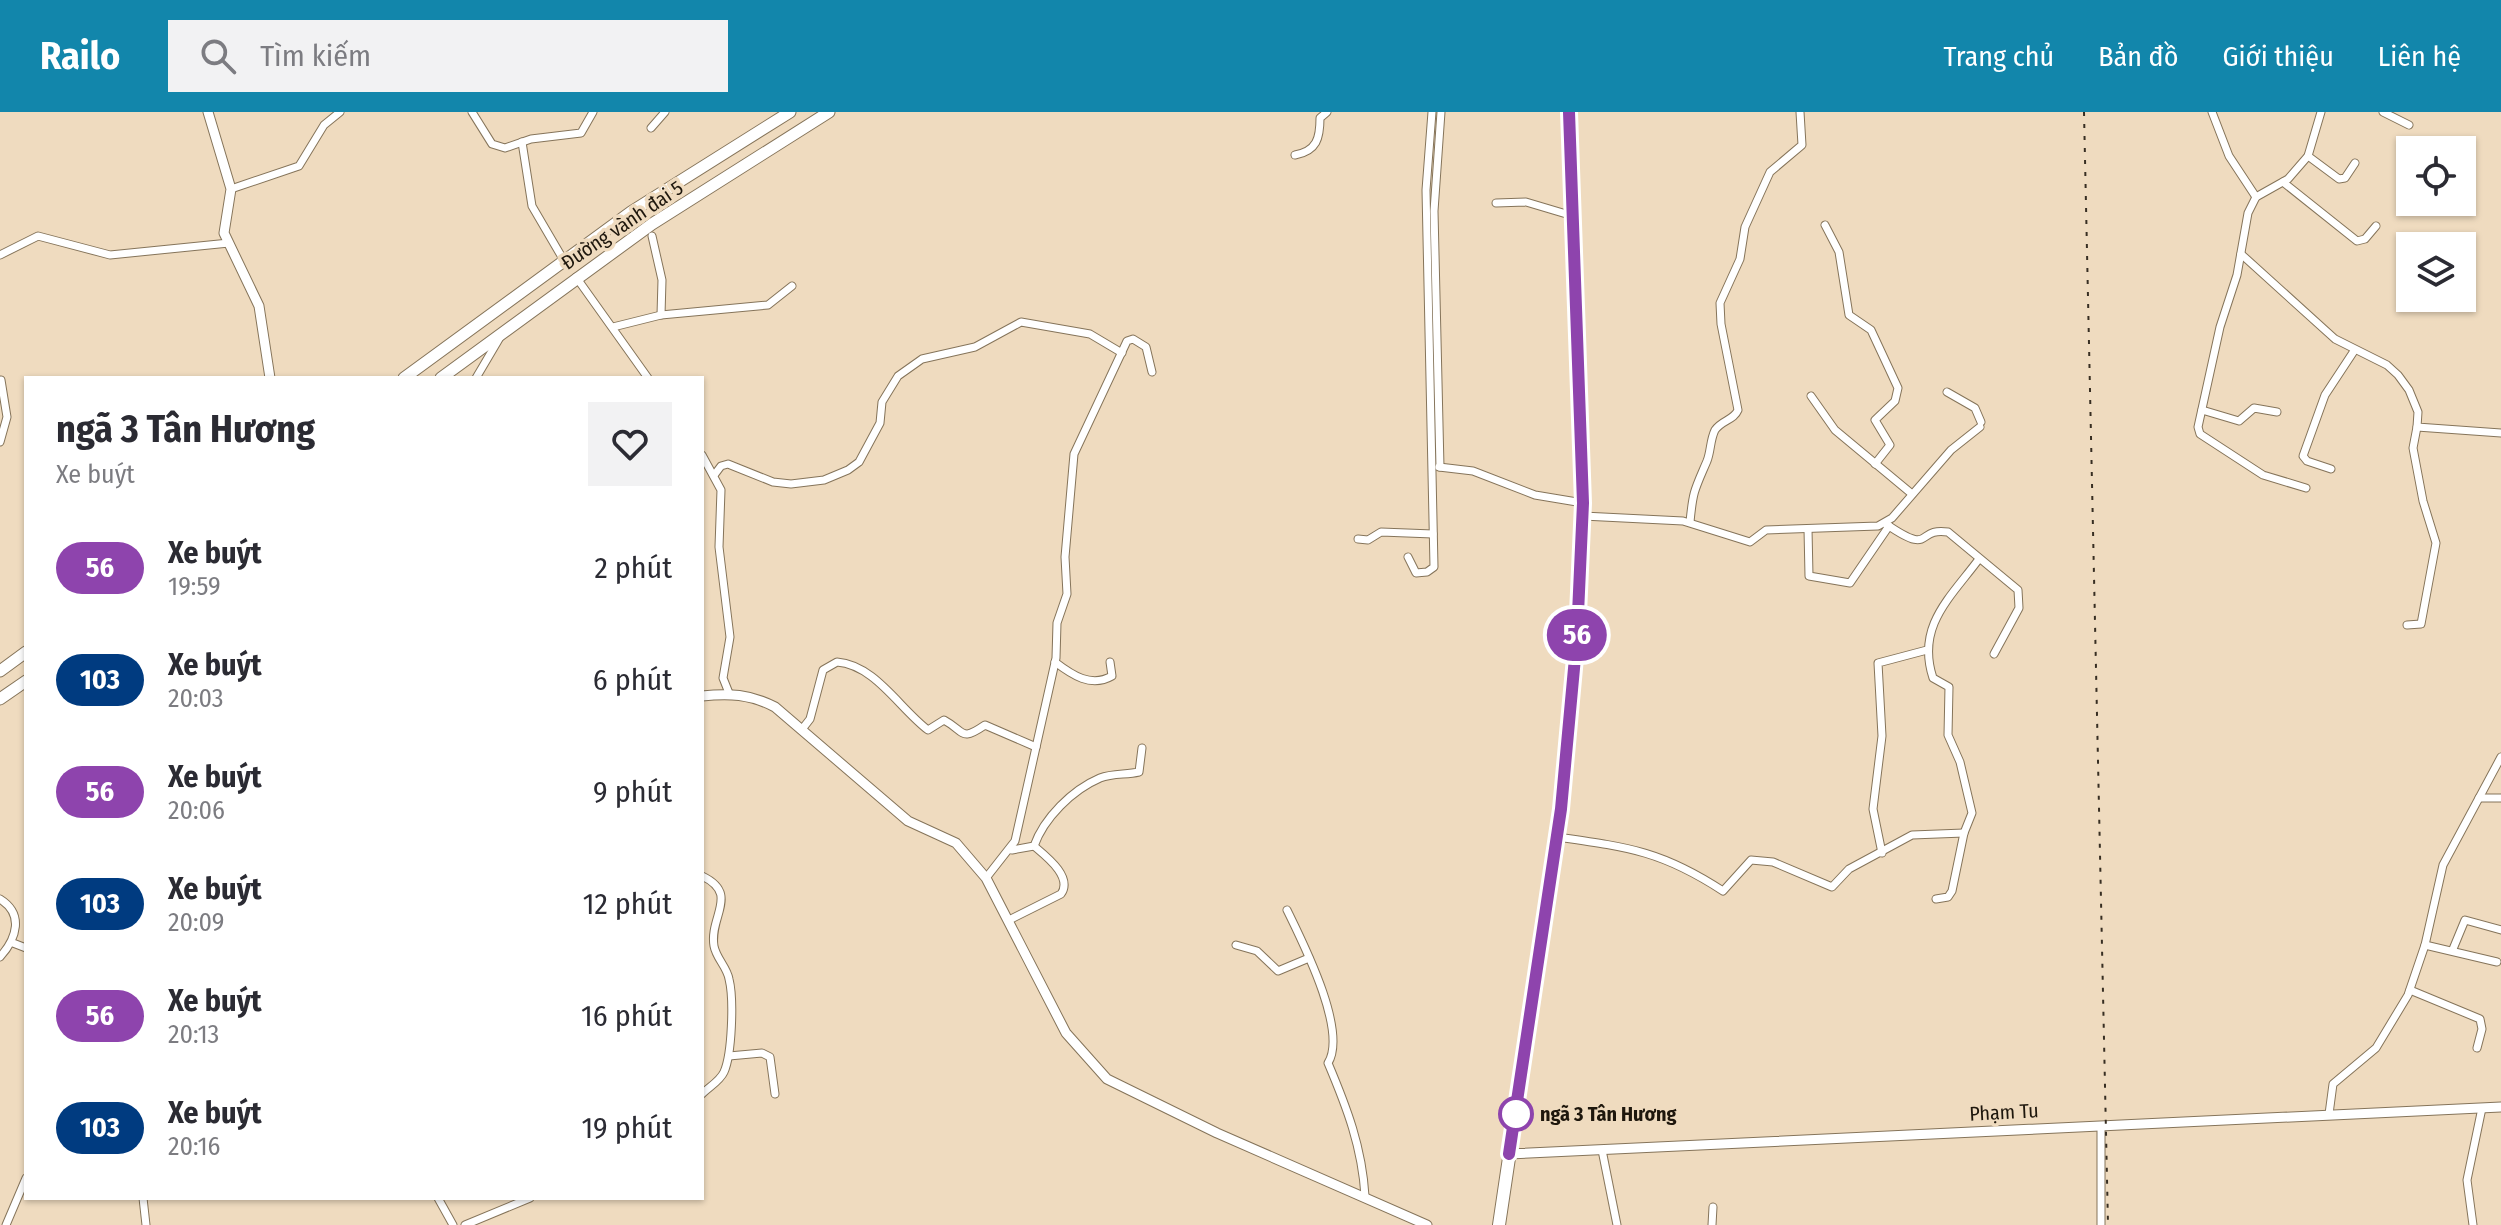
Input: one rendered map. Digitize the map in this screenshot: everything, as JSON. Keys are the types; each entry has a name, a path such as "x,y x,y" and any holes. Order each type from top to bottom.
{"highway":[{"path":"1499,1225 1557,837 1577,636 1583,509 1569,112"}],"main road":[{"name":"Đường vành đai 5","path":"407,376 563,259 790,112"},
{"name":"Đường vành đai 5","path":"444,376 652,224 829,112"},
{"path":"0,671 24,653"},
{"path":"0,699 24,682"}],"street":[{"path":"208,112 231,189 224,233 259,306 270,376"},
{"path":"472,112 475,122 498,148 581,133 593,112"},
{"path":"651,128 665,112"},
{"path":"1295,155 1305,153 1318,140 1320,118 1327,112"},
{"path":"1408,557 1416,573 1430,571 1434,567 1435,467 1426,190 1432,112"},
{"path":"1431,324 1434,201 1441,112"},
{"path":"1690,522 1694,487 1709,457 1713,435 1720,423 1734,417 1738,410 1721,324 1720,303 1740,259 1745,227 1770,172 1802,145 1800,112"},
{"path":"2212,112 2229,156 2256,197"},
{"path":"2306,488 2263,475 2200,434 2198,427 2241,254 2243,229 2256,197 2283,182 2308,156 2321,112"},
{"path":"2383,112 2409,125"},
{"path":"231,189 299,166 335,113"},
{"path":"522,142 532,206 563,259"},
{"path":"2308,156 2339,179 2345,178 2355,163"},
{"path":"2283,182 2357,241 2365,239 2376,226"},
{"path":"1496,203 1526,202 1573,216"},
{"path":"1825,225 1839,252 1849,315 1871,330 1898,388 1895,401 1875,420 1890,445 1875,464"},
{"path":"0,255 38,236 110,255 229,243"},
{"path":"652,236 662,280 661,315"},
{"path":"2241,254 2335,339 2387,365 2409,390 2418,412 2413,448 2423,501 2436,543 2421,624 2407,625"},
{"path":"576,277 647,376"},
{"path":"613,327 661,315 768,305 792,286"},
{"path":"715,474 721,466 728,464 773,482 791,484 816,481 848,470 859,462 880,423 882,402 898,376 922,359 975,347 1021,322 1090,334 1122,353"},
{"path":"477,376 507,328"},
{"path":"986,878 1012,850 1055,662 1057,623 1067,594 1065,557 1074,454 1127,341 1140,342 1150,354 1152,372"},
{"path":"2331,469 2307,461 2303,456 2321,403 2354,351"},
{"path":"0,442 7,417 1,380"},
{"path":"1808,529 1809,576 1850,583 1912,494 1951,450 1980,424 1975,408 1947,392"},
{"path":"1811,396 1835,430 1912,494"},
{"path":"2202,410 2239,421 2254,408 2277,412"},
{"path":"2417,427 2501,433"},
{"path":"704,458 721,490 719,547 730,637 723,678 729,693"},
{"path":"1435,467 1473,471 1535,495 1583,509 1690,522 1750,542 1766,530 1888,525 1918,542 1937,532 1948,532 2018,590 2019,608 1994,654"},
{"path":"1358,539 1368,540 1381,532 1433,534"},
{"path":"1936,899 1948,897 1952,891 1971,806 1960,762 1948,735 1950,690 1947,684 1933,678 1927,650 1932,622 1979,559"},
{"path":"1882,853 1873,809 1882,736 1878,663 1927,650"},
{"path":"803,728 810,719 823,670 837,662 856,667 873,679 928,730 944,720 966,735 985,725 1036,747"},
{"path":"1055,662 1075,677 1095,681 1112,676 1110,662"},
{"path":"704,696 729,693 764,701 803,728 908,821 956,843 986,878 1066,1033 1107,1079 1217,1133 1427,1225"},
{"path":"1034,846 1042,825 1090,784 1106,777 1139,772 1142,748"},
{"path":"2329,1114 2331,1090 2336,1080 2376,1048 2410,990 2425,945 2443,865 2501,757"},
{"path":"2479,798 2501,798"},
{"path":"1557,837 1647,851 1693,870 1723,891 1751,860 1773,862 1832,887 1849,869 1912,835 1964,833"},
{"path":"1012,850 1034,846"},
{"path":"1009,920 1064,891 1065,880 1034,846"},
{"path":"704,877 716,883 721,893 714,946 730,981 729,1056 722,1075 704,1092"},
{"path":"0,899 15,910 13,943 0,957"},
{"path":"1287,910 1325,1001 1334,1051 1328,1063 1344,1095 1361,1153 1365,1196"},
{"path":"2453,949 2465,920 2501,930"},
{"path":"13,943 24,947"},
{"path":"1236,945 1257,951 1278,971 1309,958"},
{"path":"2425,945 2453,949 2497,962"},
{"path":"2410,990 2480,1019 2482,1029 2477,1048"},
{"path":"729,1056 762,1053 770,1057 775,1094"},
{"name":"Phạm Tu","path":"1509,1154 2501,1107"},
{"path":"2473,1225 2467,1180 2482,1108"},
{"path":"2101,1126 2101,1225"},
{"path":"1602,1150 1617,1225"},
{"path":"6,1225 24,1183"},
{"path":"143,1200 146,1225"},
{"path":"439,1200 453,1225"},
{"path":"465,1225 526,1200"},
{"path":"1712,1225 1713,1207"},
{"path":"494,1215 495,1225"}],"railway":[{"path":"2084,112 2108,1225"}],"bus line":[{"name":"56","path":"1509,1154 1561,809 1577,636 1583,503 1569,112"}],"place":[{"name":"ngã 3 Tân Hương","path":"1516,1114"}]}
